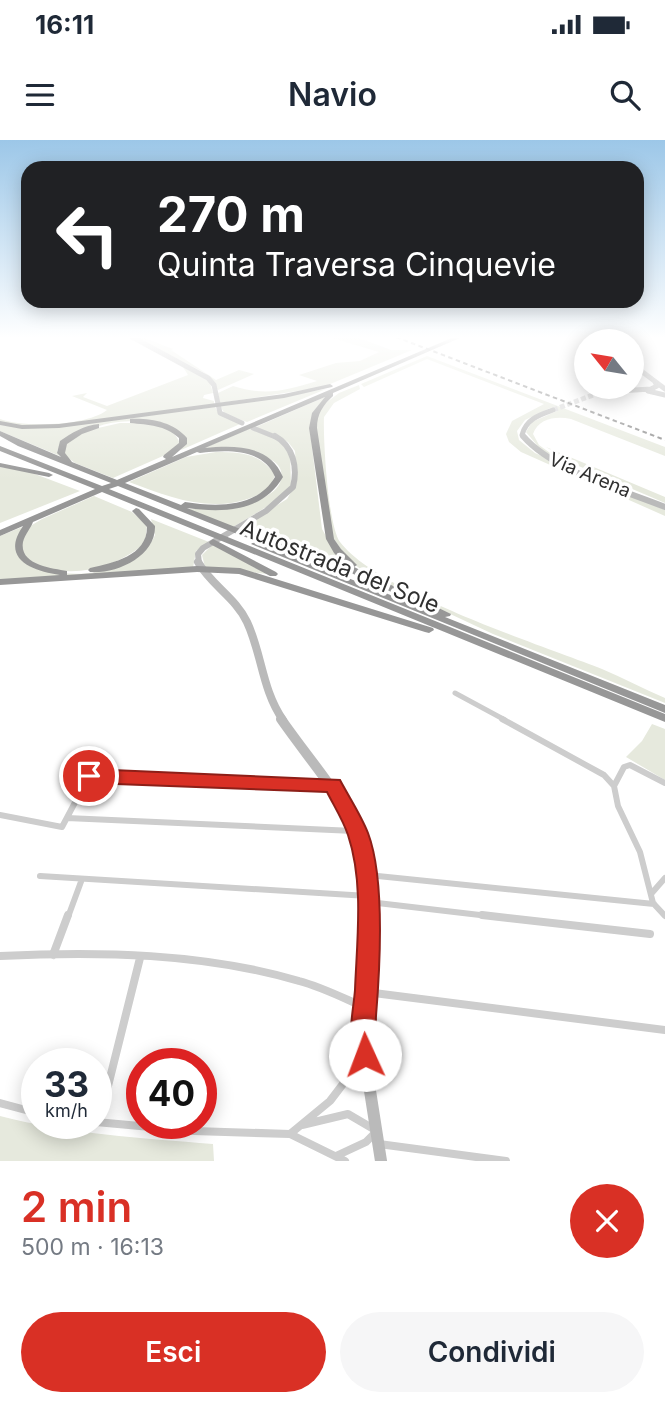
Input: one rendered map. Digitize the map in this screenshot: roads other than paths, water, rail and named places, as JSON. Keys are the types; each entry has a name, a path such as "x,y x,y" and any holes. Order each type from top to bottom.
{"highway":[{"path":"0,423 46,427 210,406 339,385"},
{"path":"0,529 180,457 343,385"},
{"path":"127,477 159,461 343,385"},
{"path":"345,385 319,407 313,420 313,428 330,539 348,562 369,576"},
{"path":"80,468 61,453 62,443 79,432 112,423 155,424 180,433 183,444 159,461"},
{"path":"0,433 21,444 244,534 333,561 648,702"},
{"name":"Autostrada del Sole","path":"0,442 665,709"},
{"name":"Autostrada del Sole","path":"0,448 665,718"},
{"path":"158,499 194,507 233,506 270,492 279,477 273,463 246,452 213,450 180,457"},
{"path":"0,455 207,538 271,573 319,594"},
{"path":"0,465 49,475"},
{"path":"57,507 20,532 15,541 15,551 20,559 31,566 65,573 105,568 137,554 150,540 152,531 149,522 136,511"},
{"path":"0,582 216,569 256,574 433,631 584,685"}],"street":[{"path":"214,385 220,413 242,423"},
{"path":"644,391 665,394"},
{"name":"Via Arena","path":"553,410 533,418 523,426 522,435 530,446 553,460 665,507"},
{"path":"253,428 284,441 292,450 295,483 281,500 209,544 198,554 202,569 242,612 252,631 258,669 274,706 333,785 356,831 368,875 369,899 363,1032 367,1079 382,1161"},
{"path":"455,693 604,775 614,786 618,806 640,852 654,904 665,916"},
{"path":"0,815 62,827 98,759"},
{"path":"614,786 624,768 630,765 665,782"},
{"path":"89,776 333,785"},
{"path":"67,818 356,831"},
{"path":"368,875 654,904"},
{"path":"40,876 369,899 650,934"},
{"path":"53,955 82,878"},
{"path":"651,894 665,878"},
{"path":"0,956 53,955 178,960 290,978 365,1007"},
{"path":"112,1067 140,958"},
{"path":"366,992 665,1030"},
{"path":"290,1134 330,1101 344,1084 363,1032"},
{"path":"0,1103 21,1109"},
{"path":"302,1125 346,1113 356,1115 378,1138"},
{"path":"112,1123 207,1132 290,1134 341,1158 366,1142 378,1138 506,1161"}],"tunnel":[{"path":"553,410 582,399"}],"railway":[{"path":"520,385 665,440"}]}
